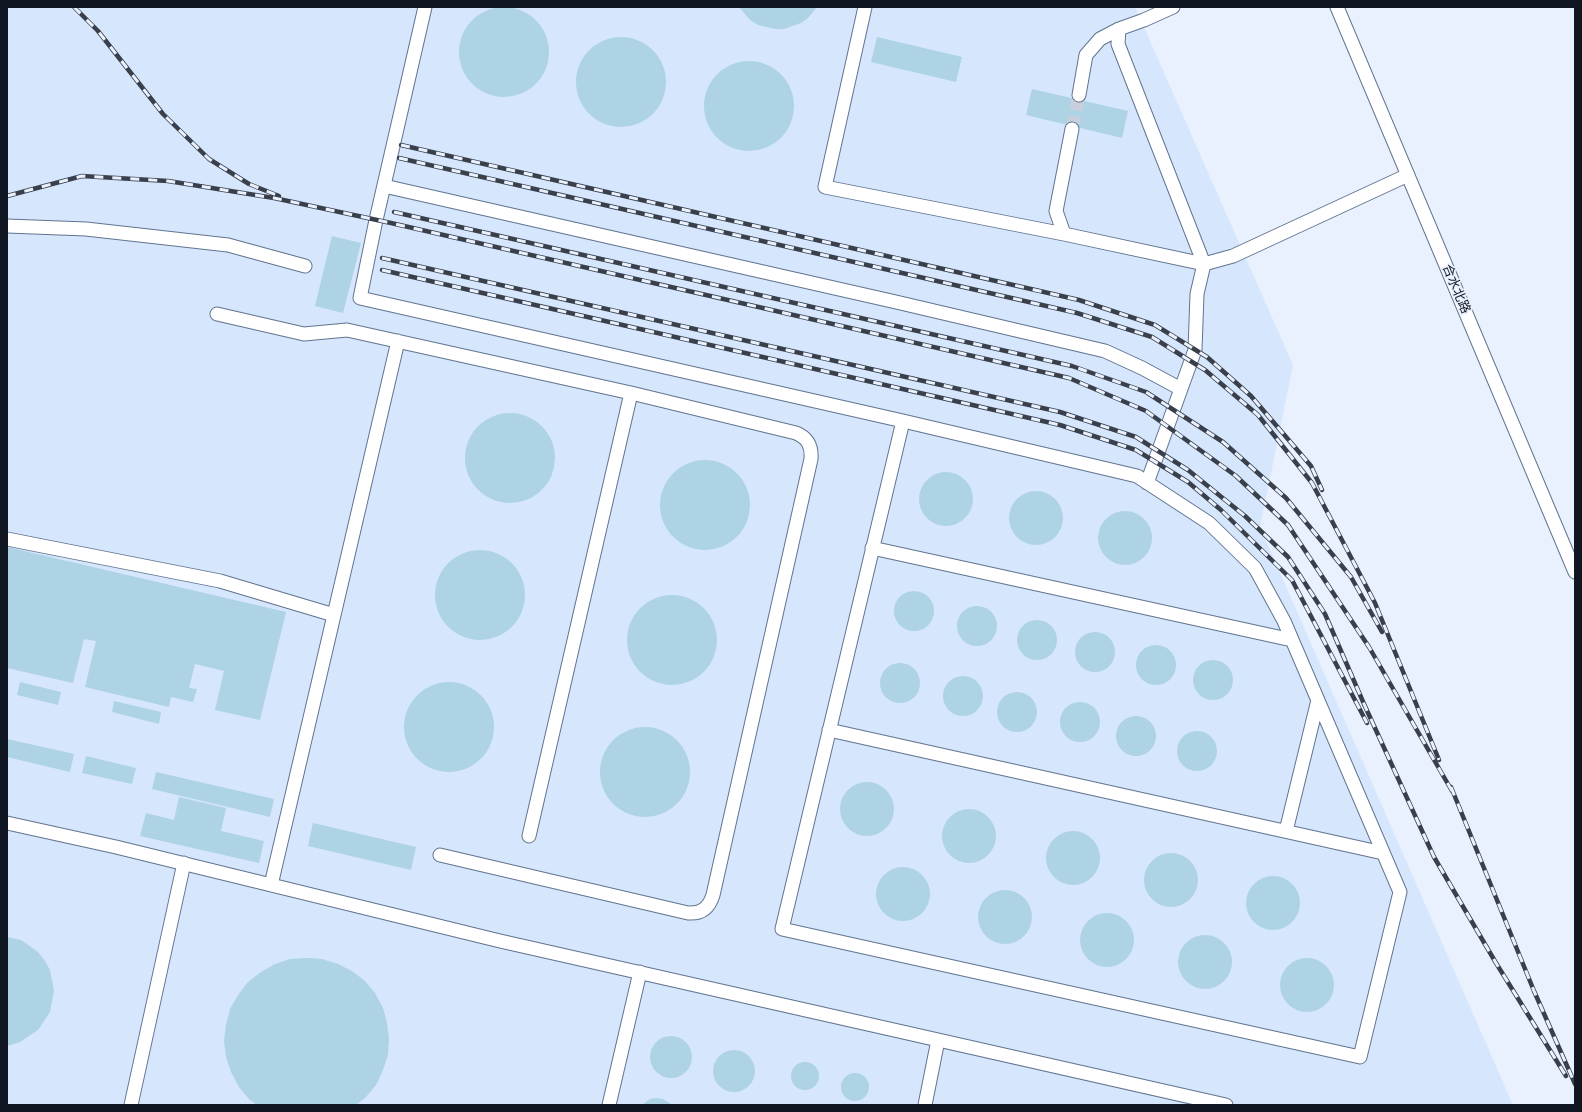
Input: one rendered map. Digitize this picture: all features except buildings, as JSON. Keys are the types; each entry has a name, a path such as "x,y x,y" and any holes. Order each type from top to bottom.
{"street":[{"path":"425,7 360,298 903,420 1137,476 1209,523 1255,568 1284,621 1400,892 1360,1057 782,929 903,420"},
{"path":"866,7 825,186 1204,264 1233,256 1408,175"},
{"path":"1078,95 1086,55 1100,39 1173,7"},
{"name":"合水北路","path":"1337,7 1575,572"},
{"path":"1119,30 1118,44 1204,264 1196,294 1195,350 1147,483"},
{"path":"1064,234 1056,211 1072,129"},
{"path":"384,186 896,302 1105,352 1142,368 1181,389"},
{"path":"7,226 86,229 228,245 305,266"},
{"path":"217,314 304,334 347,330 632,393 796,432 807,440 812,452 711,902 707,907 701,912 695,914 688,913 440,855"},
{"path":"270,885 398,341"},
{"path":"529,836 632,393"},
{"path":"7,539 220,581 334,615"},
{"path":"872,548 1292,640"},
{"path":"1286,831 1318,700"},
{"path":"829,730 1384,853"},
{"path":"7,823 184,863 500,941 1226,1105"},
{"path":"131,1105 184,863"},
{"path":"609,1105 640,972"},
{"path":"925,1105 938,1040"}],"shaded area":[{"path":"7,7 1135,7 1293,365 1260,527 1513,1105 7,1105"}],"tunnel":[{"path":"1072,129 1079,95"}],"railway":[{"path":"74,7 98,31 163,114 209,159 249,184 279,196"},
{"path":"401,145 1079,300 1155,325 1207,357 1251,396 1311,466 1322,490"},
{"path":"399,158 1077,313 1152,337 1205,370 1258,415 1312,483 1375,603 1439,760"},
{"path":"7,196 82,176 168,181 274,198 391,223 1069,378 1146,411 1236,476 1288,525 1369,647 1452,791"},
{"path":"394,212 1072,366 1146,392 1223,442 1286,498 1351,577 1382,632"},
{"path":"382,258 1060,412 1136,437 1188,470 1245,516 1288,557 1325,614 1364,704 1434,857 1496,963 1566,1076"},
{"path":"382,270 1060,425 1136,450 1188,482 1221,510 1292,580 1367,723"},
{"path":"1451,787 1534,991 1575,1084"}]}
